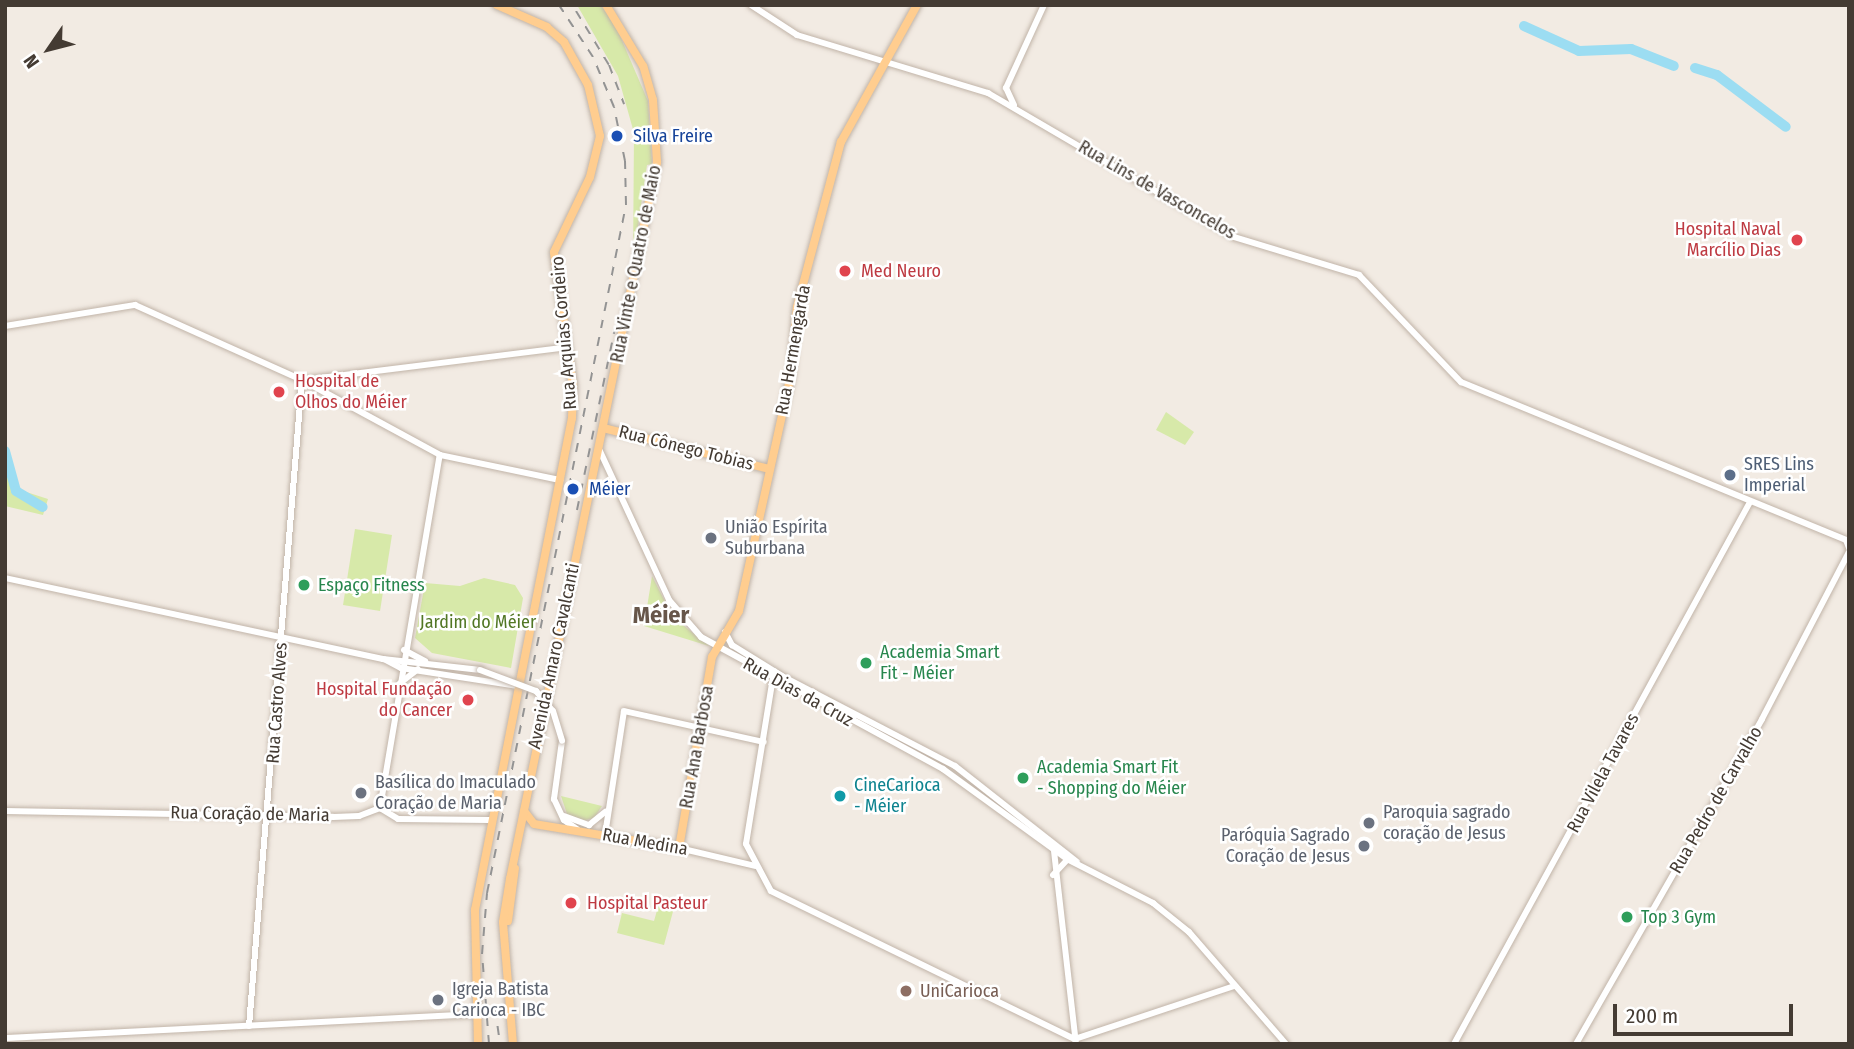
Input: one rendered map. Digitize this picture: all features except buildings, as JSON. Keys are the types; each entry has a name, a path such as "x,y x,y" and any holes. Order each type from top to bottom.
{"main road":[{"name":"Rua Arquias Cordeiro","path":"478,1044 474,1014 475,910 489,821 560,480 573,404 568,347 554,253 595,163 598,123 584,73 564,42 547,27 497,5"},
{"name":"Rua Vinte e Quatro de Maio","path":"599,449 657,152 653,100 643,66 607,5"},
{"name":"Rua Hermengarda","path":"715,646 739,611 795,355 797,307 841,142 891,60 917,5"},
{"name":"Rua Cônego Tobias","path":"603,428 770,469"},
{"name":"Avenida Amaro Cavalcanti","path":"504,937 512,905 516,842 523,804 599,449"},
{"name":"Rua Ana Barbosa","path":"680,848 715,646"},
{"path":"516,842 534,824 527,819 523,804"},
{"name":"Rua Medina","path":"534,824 680,848"},
{"name":"Avenida Amaro Cavalcanti","path":"513,1044 504,937 514,864"},
{"path":"510,878 512,905"}],"street":[{"name":"Rua Lins de Vasconcelos","path":"751,5 797,35 891,60 988,93 1234,237 1359,275 1461,382 1846,540"},
{"path":"1014,106 1006,88 1044,5"},
{"path":"988,93 1006,88"},
{"path":"5,326 135,305 302,380 440,455 560,480"},
{"path":"302,380 568,347"},
{"name":"Rua Castro Alves","path":"248,1026 269,816 302,380"},
{"name":"Rua Dias da Cruz","path":"599,449 669,600 715,646 773,680 943,769 1054,850 1070,857"},
{"path":"440,455 397,685 380,808 398,819 489,821"},
{"name":"Rua Vilela Tavares","path":"1454,1044 1750,502"},
{"name":"Rua Pedro de Carvalho","path":"1576,1044 1762,719 1849,550 1846,540"},
{"path":"5,578 383,659 418,669 517,686"},
{"name":"Rua Dias da Cruz","path":"725,632 732,645 774,671 943,758 1077,862 1180,923 1286,1044"},
{"path":"404,650 427,662"},
{"path":"402,664 427,662 480,670 536,691 552,711 562,741 554,799 558,812 586,833"},
{"path":"397,685 418,669"},
{"path":"734,858 746,844 774,671"},
{"path":"605,835 606,810 624,711 764,742"},
{"name":"Rua Coração de Maria","path":"5,811 359,816 380,808"},
{"path":"558,812 585,825 606,810"},
{"path":"746,844 755,866 771,891 1076,1041 1234,986"},
{"name":"Rua Medina","path":"680,848 734,858 755,866"},
{"path":"1054,850 1053,875 1076,1041"},
{"path":"1053,875 1070,857"},
{"path":"5,1038 474,1014"}],"green space":[{"path":"577,5 600,5 614,22 648,101 652,164 647,165 633,260 634,133 618,76"},
{"path":"1166,412 1194,432 1185,445 1156,430"},
{"path":"11,463 17,489 48,499 43,515 5,506 5,465"},
{"path":"355,529 392,535 380,611 343,605"},
{"path":"652,576 673,617 709,646 644,626"},
{"name":"Jardim do Méier","path":"484,578 515,585 523,598 511,668 432,653 415,638 425,583 460,586"},
{"path":"561,796 602,806 594,818 582,821 567,814"},
{"path":"660,900 675,904 664,945 617,933 622,913 654,921"}],"waterway":[{"path":"1524,26 1579,51 1631,49 1674,66"},
{"path":"1695,68 1717,75 1786,127"},
{"path":"5,451 16,491 43,507"}],"railway":[{"path":"489,1044 482,954 487,893 626,205 625,161 614,107 593,57 559,5"},
{"path":"576,11 609,65 624,104"},
{"path":"577,510 615,328"},
{"path":"495,1008 500,1044"}],"place":[{"name":"Silva Freire","path":"617,136"},
{"name":"Hospital Naval Marcílio Dias","path":"1797,240"},
{"name":"Med Neuro","path":"845,271"},
{"name":"Hospital de Olhos do Méier","path":"279,392"},
{"name":"SRES Lins Imperial","path":"1730,475"},
{"name":"Méier","path":"573,489"},
{"name":"União Espírita Suburbana","path":"711,538"},
{"name":"Espaço Fitness","path":"304,585"},
{"name":"Academia Smart Fit - Méier","path":"866,663"},
{"name":"Hospital Fundação do Cancer","path":"468,700"},
{"name":"Academia Smart Fit - Shopping do Méier","path":"1023,778"},
{"name":"Basílica do Imaculado Coração de Maria","path":"361,793"},
{"name":"CineCarioca - Méier","path":"840,796"},
{"name":"Paroquia sagrado coração de Jesus","path":"1369,823"},
{"name":"Paróquia Sagrado Coração de Jesus","path":"1364,846"},
{"name":"Hospital Pasteur","path":"571,903"},
{"name":"Top 3 Gym","path":"1627,917"},
{"name":"UniCarioca","path":"906,991"},
{"name":"Igreja Batista Carioca - IBC","path":"438,1000"}],"district":[{"name":"Méier","path":"661,616"}]}
